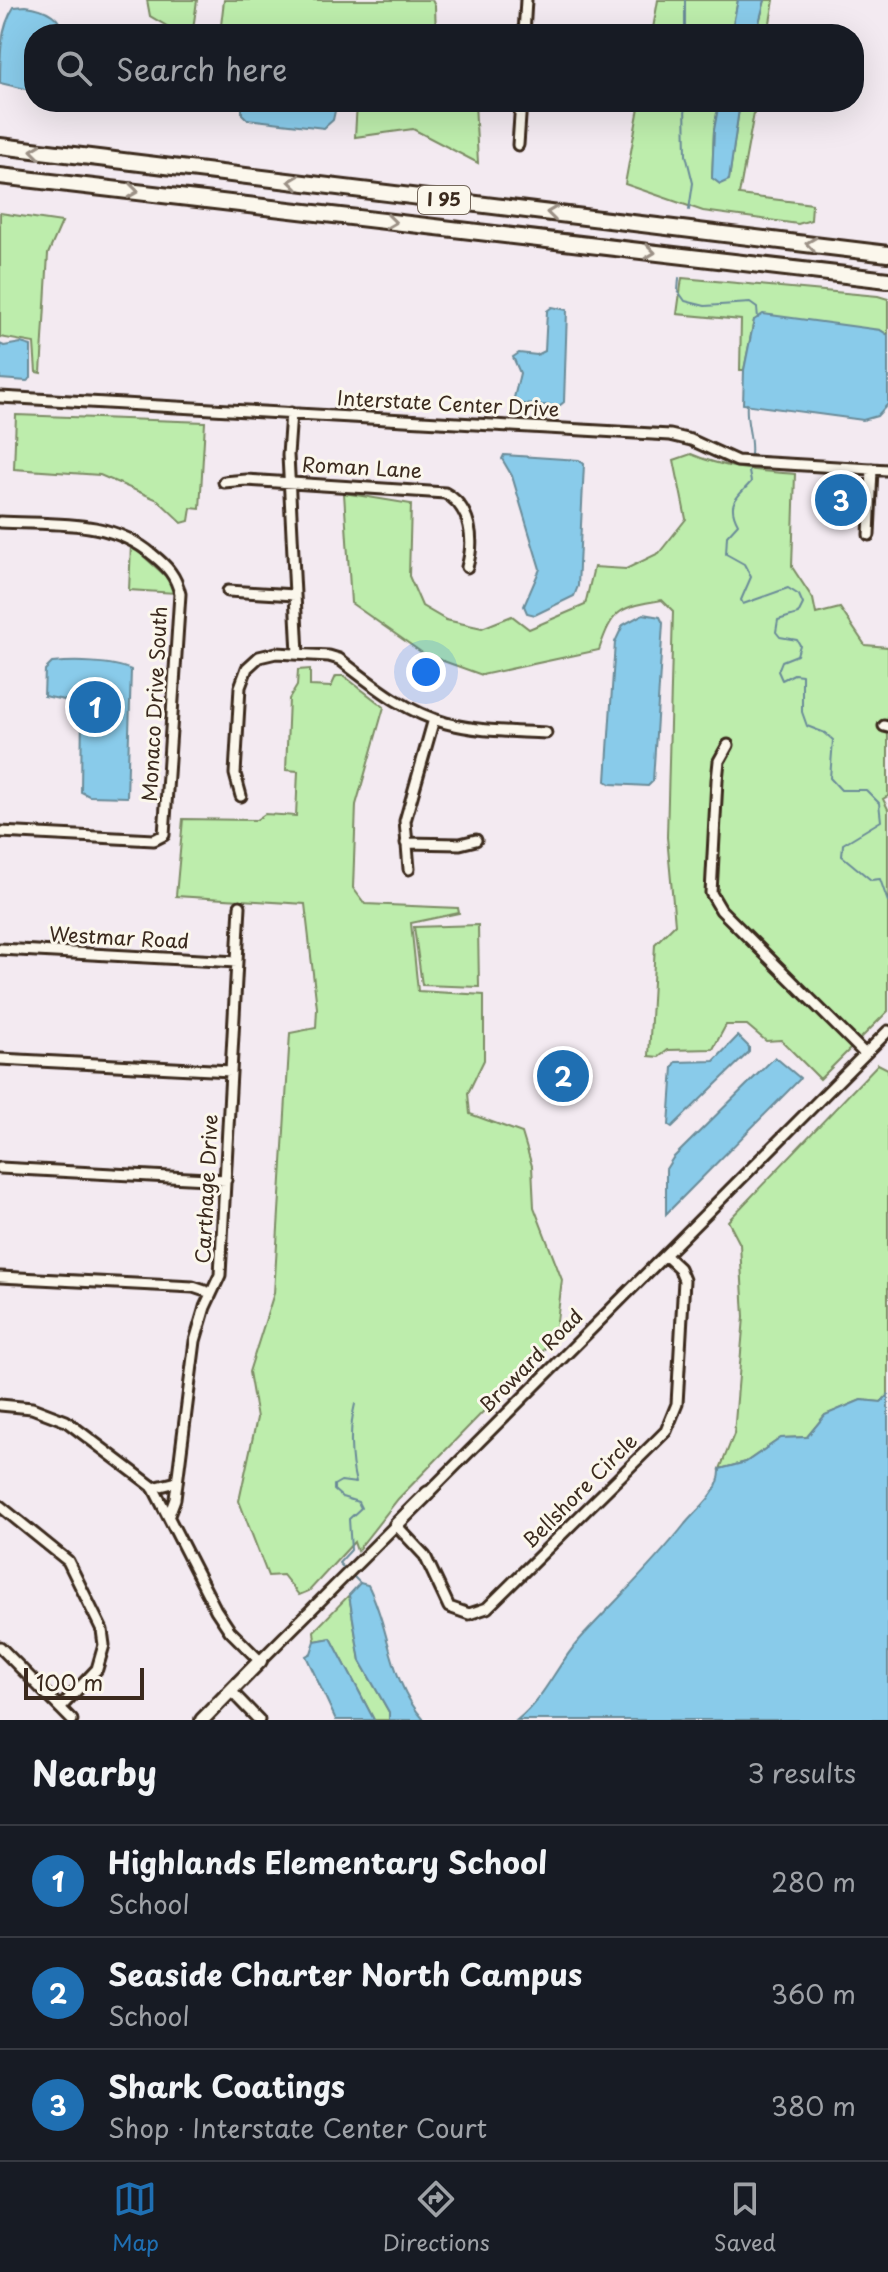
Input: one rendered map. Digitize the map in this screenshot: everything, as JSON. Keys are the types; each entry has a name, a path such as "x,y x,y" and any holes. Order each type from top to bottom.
{"highway":[{"name":"I 95","path":"0,146 888,254"},
{"name":"I 95","path":"0,176 888,280"}],"main road":[{"name":"Broward Road","path":"396,1525 428,1493"},
{"name":"Broward Road","path":"202,1720 260,1661"}],"street":[{"path":"525,24 526,0"},
{"path":"518,145 520,112"},
{"name":"Interstate Center Drive","path":"0,397 670,435 691,440 737,461 888,470"},
{"path":"291,413 289,482 298,654"},
{"path":"869,535 872,469"},
{"name":"Roman Lane","path":"224,482 237,479 445,493 460,505 465,514 472,539 467,567"},
{"name":"Monaco Drive South","path":"0,522 114,530 137,542 167,566 180,594 166,831 161,838 0,832"},
{"path":"228,591 295,595"},
{"path":"241,796 235,774 242,677 259,657 276,653 339,659 390,697 434,719 492,730 546,733"},
{"path":"409,869 406,819 434,719"},
{"path":"728,745 719,761 711,893 724,914 865,1054"},
{"path":"406,843 460,844 476,840"},
{"name":"Carthage Drive","path":"169,1515 177,1482 195,1341 220,1275 240,906"},
{"name":"Westmar Road","path":"0,949 237,962"},
{"name":"Broward Road","path":"428,1493 888,1031"},
{"path":"0,1059 231,1071"},
{"path":"0,1168 226,1180"},
{"name":"Bellshore Circle","path":"396,1525 425,1556 449,1607 462,1613 477,1612 487,1608 666,1431 677,1404 684,1280 679,1268 665,1255"},
{"path":"0,1277 193,1287 211,1293"},
{"path":"0,1405 32,1408 66,1421 153,1488 216,1610 230,1631 260,1661"},
{"path":"153,1488 177,1482"},
{"path":"0,1506 68,1561 102,1630 104,1645 97,1669 60,1708"},
{"name":"Broward Road","path":"260,1661 396,1525"},
{"path":"0,1647 72,1720"},
{"path":"231,1691 259,1720"}],"green space":[{"path":"147,0 197,0 194,24 164,24 150,16"},
{"path":"224,0 432,0 435,6 436,24 221,24"},
{"path":"658,0 738,0 733,24 654,24"},
{"path":"765,0 774,0 770,24 759,24"},
{"path":"356,112 475,112 478,163 413,129 355,137"},
{"path":"638,112 717,112 712,178 729,179 739,112 754,112 739,195 812,204 811,220 798,224 703,211 625,184"},
{"path":"0,213 62,222 48,254 41,373 36,372 34,343 0,337"},
{"path":"682,278 878,296 888,299 888,335 880,330 754,320 744,370 740,370 741,320 677,314"},
{"path":"16,415 205,422 200,509 191,508 189,521 182,523 158,500 100,475 14,469"},
{"path":"691,454 730,466 795,474 792,567 813,599 816,614 840,608 865,645 888,647 888,796 883,799 888,809 888,1011 820,1079 781,1040 766,1041 747,1025 726,1025 713,1049 668,1050 659,1057 649,1056 655,944 675,924 667,837 673,611 662,600 627,608 614,618 599,650 482,675 424,654 351,603 344,493 411,504 409,576 422,606 446,620 482,628 512,616 529,629 585,605 594,567 626,569 659,553 686,519 674,460"},
{"path":"131,545 170,580 175,593 129,590"},
{"path":"310,669 310,686 331,687 336,676 344,676 384,707 356,805 353,888 365,904 458,908 459,913 411,923 418,991 484,995 484,1060 468,1093 470,1114 522,1133 532,1166 534,1207 562,1280 555,1338 398,1499 357,1551 354,1542 309,1591 299,1595 283,1575 268,1576 239,1501 257,1418 249,1372 274,1293 290,1033 316,1028 317,1008 305,904 176,896 183,819 256,820 265,814 296,816 298,771 286,770 289,699 297,686 298,670"},
{"path":"478,925 479,987 422,985 414,927"},
{"path":"878,1064 888,1069 888,1395 881,1402 861,1400 825,1415 807,1437 781,1438 746,1462 720,1469 734,1434 744,1317 740,1244 728,1221"},
{"path":"349,1595 360,1661 389,1712 389,1720 374,1720 331,1638 315,1641 314,1631"}],"water":[{"path":"738,0 765,0 759,24 733,24"},
{"path":"14,7 39,9 60,24 24,24 24,89 0,83 3,33"},
{"path":"335,112 333,120 324,128 247,119 242,114"},
{"path":"717,112 739,112 729,180 720,184 712,178"},
{"path":"552,307 567,310 564,402 559,406 521,404 514,398 520,373 513,357 519,353 537,355 545,351 547,311"},
{"path":"763,314 880,330 888,335 888,404 877,416 863,420 743,404 744,370 754,320"},
{"path":"0,344 31,346 31,378 27,381 0,379"},
{"path":"504,455 579,460 584,464 578,586 574,596 535,615 527,613 524,606 540,569 512,476 502,459"},
{"path":"643,614 660,617 663,623 653,781 648,786 611,784 606,781 615,642 623,625"},
{"path":"52,663 103,663 131,670 127,797 89,796 81,792 82,707 74,702 44,696 45,670"},
{"path":"738,1036 749,1047 749,1052 672,1127 669,1125 673,1067 676,1062 714,1061"},
{"path":"775,1057 799,1080 666,1214 666,1169 673,1158"},
{"path":"888,1395 888,1720 517,1720 536,1701 581,1638 708,1499 717,1485 720,1469 746,1462 781,1438 807,1437 825,1415 861,1400 881,1402"},
{"path":"360,1583 368,1585 376,1602 403,1688 424,1720 389,1720 389,1712 360,1661 349,1595"},
{"path":"331,1638 374,1720 336,1720 306,1656 311,1653 315,1641"}],"waterway":[{"path":"685,0 685,24"},
{"path":"685,112 686,155 693,183 689,210"},
{"path":"679,278 678,291 685,301 705,306 750,303 757,308 758,318"},
{"path":"747,404 751,454"},
{"path":"749,472 751,482 733,505 738,524 727,536 726,554 744,564 751,577 741,600 743,604 788,588 799,595 803,604 798,614 778,620 776,632 780,637 797,640 800,645 797,655 782,661 778,671 782,680 794,674 802,675 802,712 807,726 833,740 830,778 841,790 866,790 879,803 881,821 843,844 842,856 871,880 880,879 888,902"},
{"path":"347,1571 339,1563 351,1550 349,1519 361,1508 358,1502 342,1497 334,1490 334,1485 341,1481 356,1483 351,1444 355,1404"},
{"path":"352,1575 360,1583"}],"place":[{"name":"Shark Coatings","path":"841,500"},
{"name":"Highlands Elementary School","path":"95,707"},
{"name":"Seaside Charter North Campus","path":"563,1076"}]}
